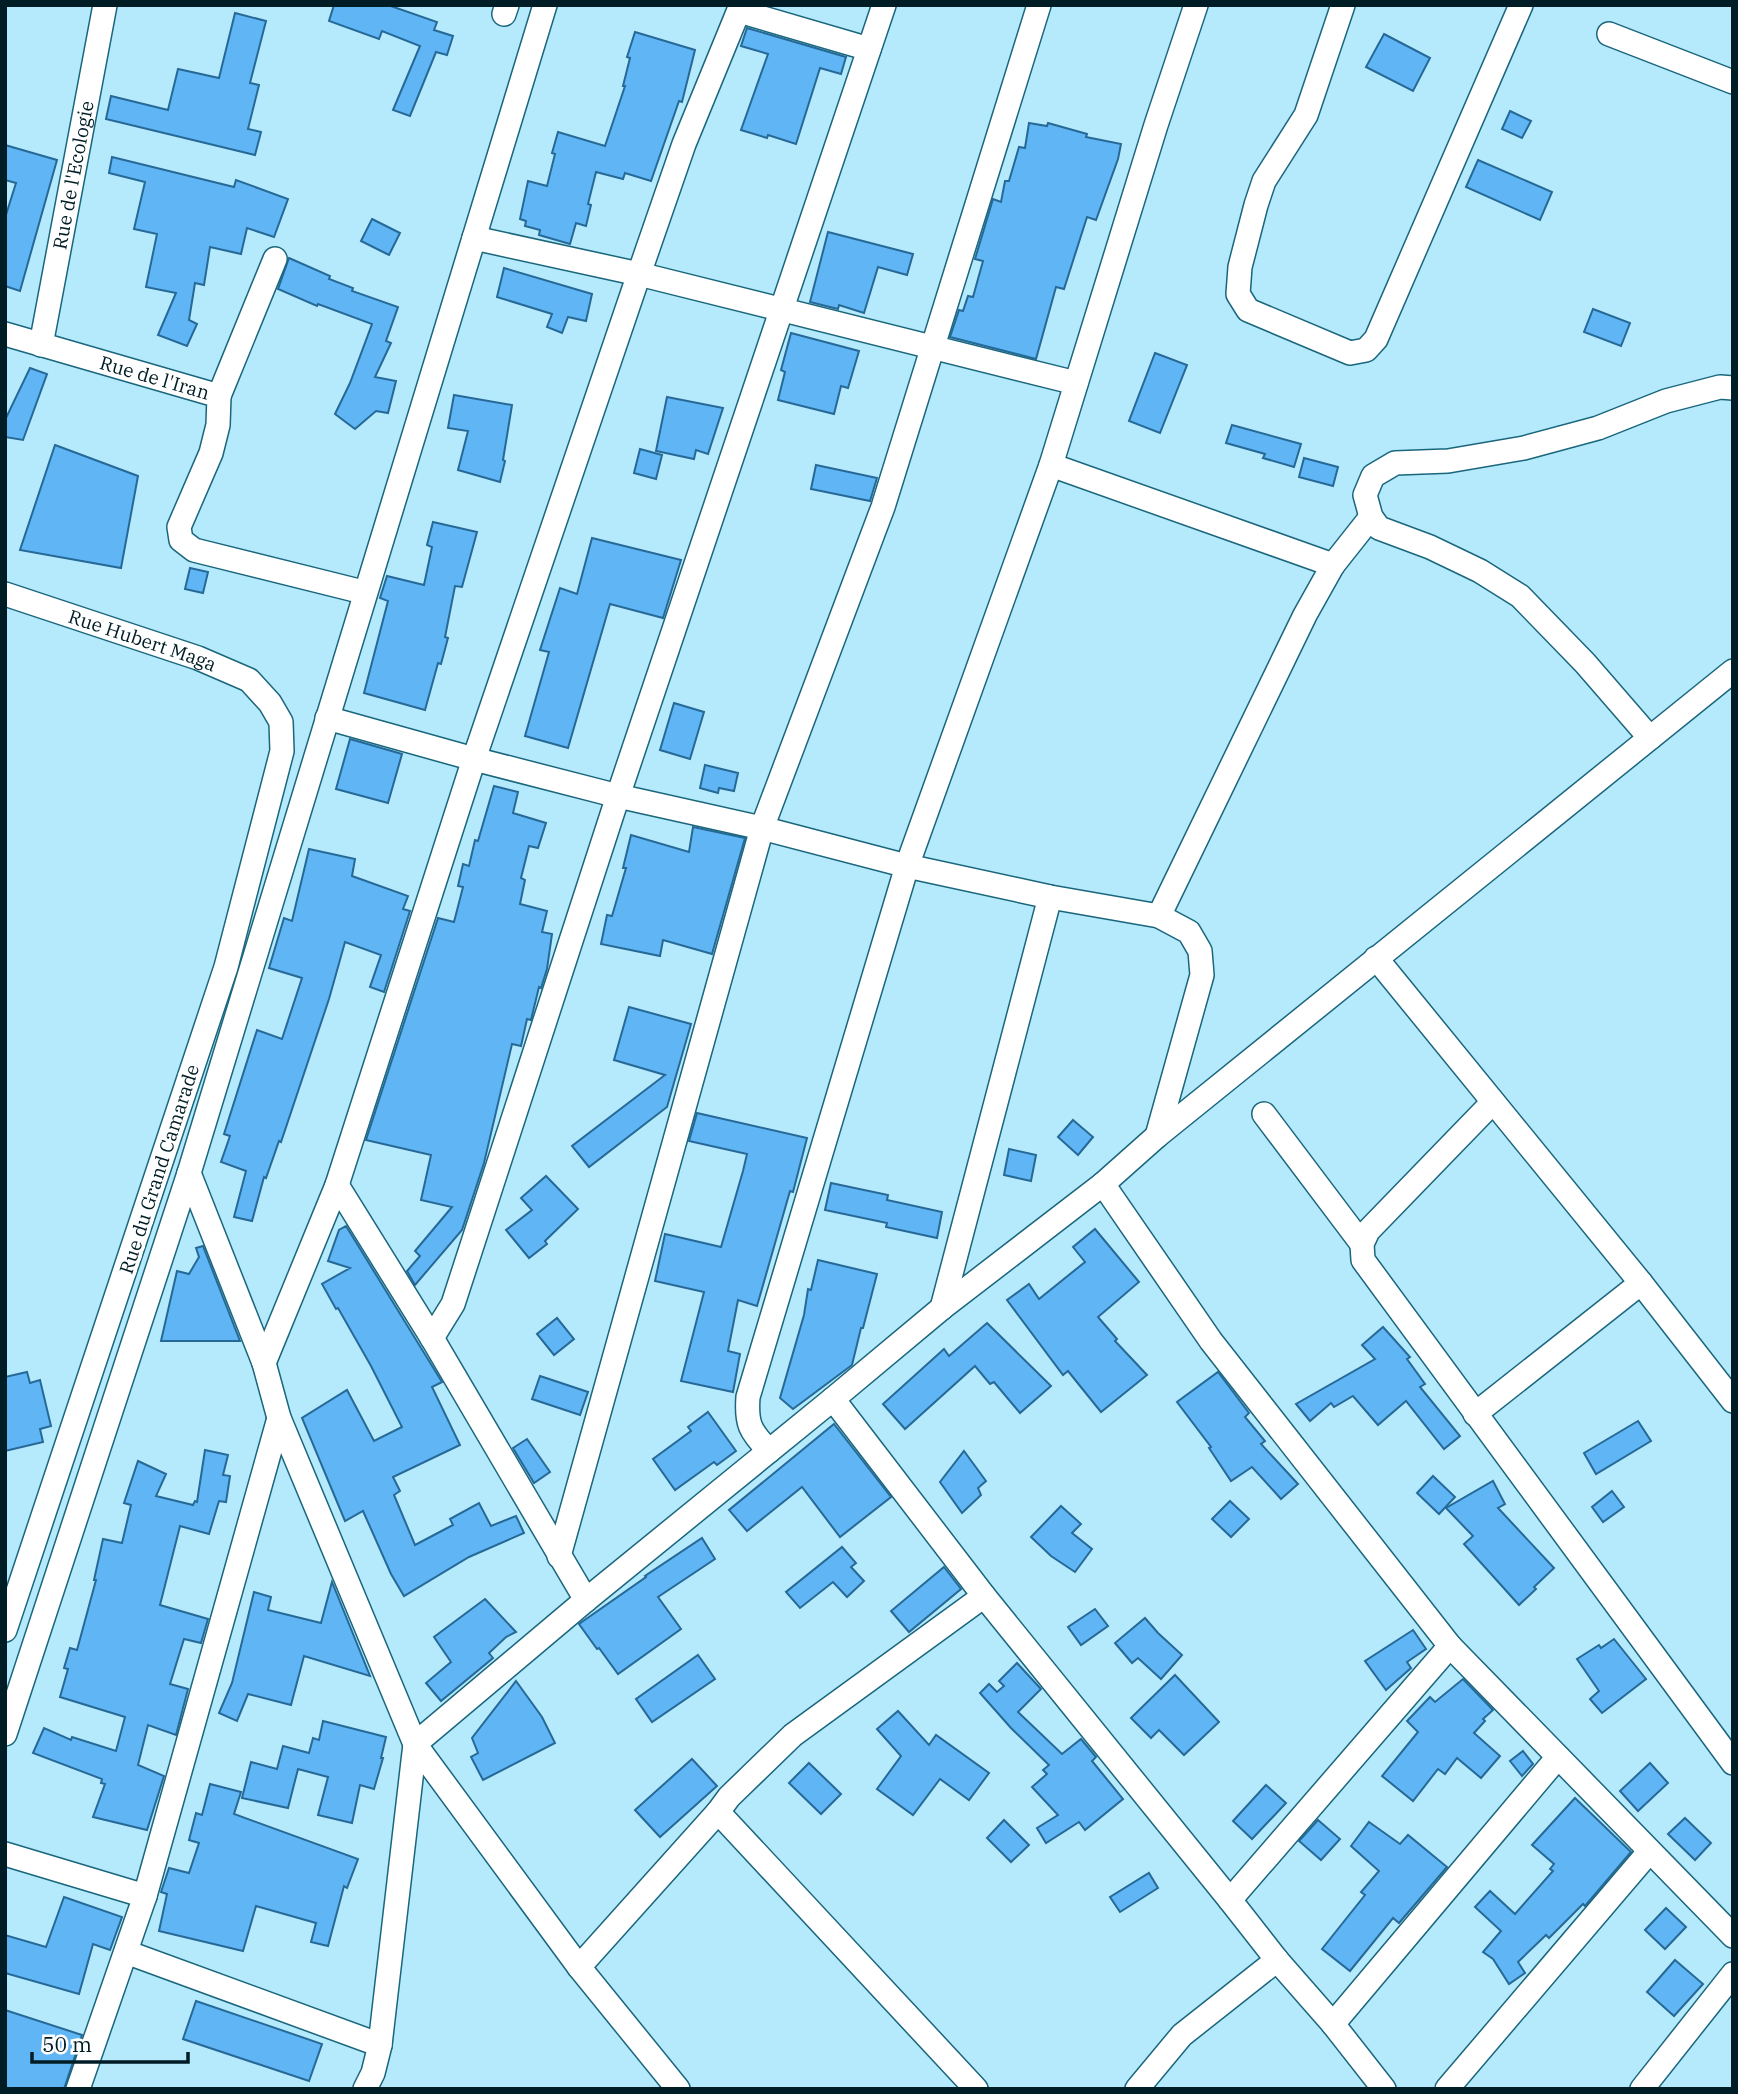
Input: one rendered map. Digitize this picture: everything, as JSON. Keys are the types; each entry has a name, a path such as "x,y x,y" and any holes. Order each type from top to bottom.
{"street":[{"name":"Rue de l'Ecologie","path":"41,345 105,5"},
{"path":"5,1734 189,1173 545,5"},
{"path":"432,1338 453,1304 618,796 884,5"},
{"path":"559,1556 762,828 883,507 1039,5"},
{"path":"769,1451 753,1434 746,1418 748,1397 908,866 1051,465 1196,5"},
{"path":"1343,5 1306,115 1265,181 1256,205 1240,267 1238,295 1248,310 1350,353 1366,350 1376,339 1521,5"},
{"path":"264,1363 337,1185 474,759 639,274 684,144 740,8 869,48"},
{"path":"1609,34 1733,82"},
{"path":"474,238 639,274 1076,383"},
{"path":"219,396 275,259"},
{"name":"Rue de l'Iran","path":"5,334 219,396 218,425 211,453 179,527 181,540 194,550 363,592"},
{"path":"1650,737 1585,663 1520,596 1480,571 1430,547 1379,528 1371,517 1365,495 1373,476 1395,463 1448,461 1524,449 1598,428 1665,401 1720,387 1733,388"},
{"path":"1051,465 1333,565"},
{"path":"1159,916 1305,615 1333,565 1371,517"},
{"name":"Rue Hubert Maga","path":"5,594 198,659 249,680 270,703"},
{"path":"365,2089 373,2073 380,2045 415,1744 942,1308 1103,1184 1157,1136 1733,671"},
{"name":"Rue du Grand Camarade","path":"5,1630 226,967 282,751 281,722 270,703"},
{"path":"327,718 618,796 762,828 908,866 1050,897 1159,916 1189,932 1200,951 1202,975 1157,1136"},
{"path":"942,1308 1050,897"},
{"path":"1376,958 1641,1283 1733,1401"},
{"path":"1493,1102 1368,1231 1362,1244 1363,1260 1733,1763"},
{"path":"1264,1114 1362,1244"},
{"path":"189,1173 264,1363 279,1418 415,1744 579,1967 678,2089"},
{"path":"1103,1184 1211,1341 1450,1646 1733,1937"},
{"path":"337,1185 432,1338 586,1600"},
{"path":"1475,1414 1641,1283"},
{"path":"832,1399 984,1596 1230,1899 1277,1961 1333,2024 1384,2089"},
{"path":"78,2089 145,1896 279,1418"},
{"path":"579,1967 729,1797 793,1735 984,1596"},
{"path":"1230,1899 1450,1646"},
{"path":"1333,2024 1558,1757"},
{"path":"718,1812 976,2089"},
{"path":"1447,2089 1649,1852"},
{"path":"5,1854 145,1896"},
{"path":"126,1952 380,2045"},
{"path":"1137,2089 1182,2035 1277,1961"},
{"path":"1642,2089 1733,1974"}],"building":[{"path":"334,5 388,5 437,22 434,30 453,36 447,55 436,52 410,116 393,110 420,46 382,31 379,39 329,21"},
{"path":"235,13 266,21 250,83 259,85 248,129 261,132 255,155 106,119 111,96 168,110 178,69 219,78"},
{"path":"747,28 846,57 841,74 820,68 796,144 741,130 768,54 741,46"},
{"path":"635,32 695,50 682,102 679,101 651,181 625,173 623,179 596,172 586,226 576,223 570,244 539,235 540,230 525,226 526,221 520,219 528,181 547,186 558,132 605,146 625,86 630,58 627,57"},
{"path":"1384,34 1430,58 1413,91 1366,67"},
{"path":"1510,111 1531,121 1522,138 1502,129"},
{"path":"1029,123 1047,126 1048,123 1087,134 1086,137 1121,144 1096,220 1087,217 1064,289 1056,287 1036,359 950,337 959,310 963,311 968,296 973,297 983,261 975,259 993,199 1001,202 1005,181 1009,181 1019,147 1025,148"},
{"path":"5,145 57,160 20,291 5,286 5,218 16,183 5,180"},
{"path":"112,157 234,187 236,180 288,199 274,237 247,228 241,254 210,247 204,285 195,283 189,320 197,324 187,346 158,335 176,293 146,287 157,234 134,229 145,182 109,173"},
{"path":"1478,160 1552,192 1540,220 1466,187"},
{"path":"372,219 400,233 389,255 361,241"},
{"path":"828,232 913,254 907,275 878,267 864,313 839,305 838,309 810,302"},
{"path":"289,258 353,288 352,291 398,307 386,341 391,343 375,377 396,381 388,413 376,411 355,429 335,414 372,324 318,304 317,306 278,289"},
{"path":"504,268 592,294 586,321 568,317 562,333 547,327 552,314 497,297"},
{"path":"1593,309 1630,323 1621,346 1584,332"},
{"path":"791,333 859,351 848,388 841,386 834,414 778,400 785,372 781,370"},
{"path":"1155,353 1187,365 1160,433 1129,421"},
{"path":"30,368 47,374 23,440 5,437 5,420"},
{"path":"454,395 512,405 500,482 458,470 468,431 448,428"},
{"path":"667,397 723,408 708,454 696,450 694,459 656,451"},
{"path":"1232,425 1301,444 1294,467 1263,458 1265,454 1226,443"},
{"path":"55,445 138,476 121,568 20,550"},
{"path":"640,449 662,455 656,479 634,473"},
{"path":"1304,458 1338,467 1333,486 1299,477"},
{"path":"816,465 877,478 870,501 811,489"},
{"path":"433,522 477,532 462,587 455,586 445,637 448,638 425,710 364,693 388,601 380,598 387,576 424,585 432,547 427,545"},
{"path":"592,538 681,560 663,618 610,604 568,748 525,736 549,652 540,650 560,588 577,594"},
{"path":"190,568 208,572 203,593 185,589"},
{"path":"674,703 704,712 690,759 660,750"},
{"path":"350,739 402,754 388,803 336,789"},
{"path":"705,765 738,773 734,791 719,788 718,793 700,788"},
{"path":"494,786 518,792 513,813 546,823 538,848 529,846 521,878 525,880 520,904 547,911 542,932 552,934 547,969 541,988 539,987 531,1020 527,1019 521,1046 512,1044 484,1163 462,1230 415,1285 407,1271 420,1256 415,1251 452,1207 421,1200 431,1155 366,1140 438,918 454,922 463,887 458,886 463,864 469,866"},
{"path":"693,827 745,838 712,954 663,940 660,956 601,944 607,915 612,916 626,868 623,868 631,835 689,852"},
{"path":"309,849 355,859 352,876 408,896 403,909 410,911 384,992 370,987 381,955 345,942 329,999 281,1142 279,1141 266,1178 264,1177 252,1221 234,1217 246,1171 221,1162 230,1136 224,1134 257,1030 282,1039 302,978 269,968 284,918 292,921"},
{"path":"629,1007 691,1024 667,1107 589,1167 572,1146 665,1075 614,1060"},
{"path":"697,1113 807,1138 757,1306 738,1300 728,1351 740,1354 733,1392 681,1381 704,1292 655,1281 665,1234 721,1247 743,1171 747,1154 689,1141"},
{"path":"1073,1120 1093,1137 1078,1155 1058,1137"},
{"path":"1009,1149 1036,1155 1031,1181 1004,1175"},
{"path":"546,1176 578,1209 545,1241 547,1244 529,1258 506,1230 532,1210 521,1198"},
{"path":"831,1183 888,1195 887,1200 942,1212 937,1238 886,1227 887,1223 825,1210"},
{"path":"346,1226 442,1382 432,1387 460,1445 393,1477 400,1491 394,1495 415,1545 453,1525 450,1519 479,1503 491,1526 516,1516 524,1533 469,1557 404,1596 391,1574 363,1511 345,1521 302,1418 347,1390 374,1441 402,1427 371,1366 322,1284 350,1268 328,1261 339,1230"},
{"path":"1095,1229 1139,1282 1098,1317 1117,1339 1115,1341 1147,1375 1101,1412 1068,1371 1063,1375 1007,1300 1029,1284 1039,1299 1085,1262 1073,1247"},
{"path":"203,1246 240,1341 161,1341 177,1271 189,1274 199,1257 196,1248"},
{"path":"818,1260 877,1274 852,1365 793,1409 780,1398"},
{"path":"557,1318 574,1339 554,1355 537,1334"},
{"path":"987,1323 1051,1386 1020,1413 994,1382 990,1384 975,1366 905,1429 883,1404 944,1349 949,1356"},
{"path":"1383,1327 1410,1357 1407,1359 1425,1384 1420,1387 1460,1436 1444,1449 1406,1401 1378,1425 1353,1396 1334,1407 1331,1403 1310,1421 1296,1404 1375,1359 1362,1345"},
{"path":"27,1372 30,1383 40,1380 51,1426 40,1429 43,1442 5,1451 5,1377"},
{"path":"1218,1372 1249,1413 1245,1417 1265,1441 1261,1444 1298,1484 1281,1499 1252,1467 1231,1481 1209,1448 1211,1447 1177,1402"},
{"path":"540,1376 588,1392 580,1415 532,1399"},
{"path":"708,1412 736,1451 717,1465 714,1462 675,1490 653,1459 691,1431 688,1427"},
{"path":"1638,1421 1651,1441 1596,1474 1584,1453"},
{"path":"834,1424 891,1497 840,1537 802,1487 747,1531 729,1510"},
{"path":"527,1439 550,1472 534,1483 513,1448"},
{"path":"205,1450 228,1455 223,1475 230,1476 226,1502 219,1501 209,1534 180,1526 160,1605 208,1619 201,1643 184,1639 170,1684 188,1689 176,1735 148,1725 138,1765 164,1776 147,1830 93,1817 105,1784 101,1783 102,1779 33,1753 44,1728 71,1740 72,1737 116,1751 125,1717 60,1697 68,1669 64,1668 70,1648 77,1650 96,1580 103,1539 122,1543 131,1505 124,1503 138,1461 166,1474 156,1496 193,1505 197,1502"},
{"path":"964,1451 986,1481 978,1488 981,1495 962,1513 940,1482"},
{"path":"1433,1476 1455,1497 1439,1514 1417,1493"},
{"path":"1493,1481 1505,1504 1498,1508 1554,1568 1519,1605 1464,1544 1473,1536 1446,1508"},
{"path":"1612,1491 1624,1507 1603,1522 1592,1507"},
{"path":"1230,1501 1249,1519 1231,1537 1212,1519"},
{"path":"1061,1506 1081,1524 1072,1533 1092,1549 1075,1572 1051,1556 1031,1537"},
{"path":"702,1538 715,1559 658,1597 681,1629 618,1674 579,1624"},
{"path":"842,1547 856,1563 851,1567 864,1581 847,1597 833,1582 800,1608 786,1592"},
{"path":"944,1567 961,1589 909,1632 891,1611"},
{"path":"332,1582 370,1676 304,1656 291,1705 248,1694 237,1721 219,1713 232,1683 254,1592 271,1597 268,1610 321,1623"},
{"path":"485,1599 516,1632 506,1637 489,1653 493,1658 441,1701 426,1683 451,1662 434,1637"},
{"path":"1095,1609 1108,1626 1081,1645 1068,1627"},
{"path":"1145,1618 1182,1655 1161,1679 1138,1658 1132,1663 1115,1643"},
{"path":"1413,1630 1426,1649 1407,1662 1411,1668 1386,1690 1365,1661"},
{"path":"1614,1639 1646,1679 1602,1713 1590,1699 1599,1691 1577,1659"},
{"path":"698,1655 715,1679 652,1722 636,1699"},
{"path":"1017,1663 1041,1689 1018,1712 1062,1754 1081,1739 1096,1757 1092,1761 1123,1799 1085,1830 1079,1822 1046,1843 1037,1828 1058,1815 1032,1787 1047,1774 1043,1770 1049,1765 980,1693 989,1684 997,1692 1004,1686 999,1681"},
{"path":"1175,1675 1219,1722 1184,1755 1159,1730 1151,1738 1131,1718"},
{"path":"1463,1679 1493,1710 1474,1733 1500,1756 1481,1778 1457,1758 1445,1774 1438,1769 1413,1801 1382,1776 1418,1732 1407,1721 1430,1697 1435,1702"},
{"path":"516,1681 542,1717 555,1743 483,1780 471,1757 478,1753 472,1738"},
{"path":"898,1711 929,1745 936,1735 989,1773 969,1800 940,1779 913,1815 877,1789 901,1756 877,1729"},
{"path":"323,1721 386,1737 374,1789 360,1785 352,1823 318,1815 328,1777 298,1769 288,1808 242,1798 251,1762 277,1769 283,1746 309,1753 313,1738 319,1740"},
{"path":"1523,1751 1533,1764 1522,1776 1510,1761"},
{"path":"692,1759 717,1786 660,1837 635,1810"},
{"path":"809,1763 841,1794 821,1814 789,1783"},
{"path":"1650,1763 1668,1783 1638,1811 1620,1791"},
{"path":"210,1784 241,1792 234,1814 358,1859 347,1888 344,1886 328,1946 311,1942 316,1923 256,1906 243,1951 159,1931 167,1894 161,1892 169,1868 189,1873 199,1843 189,1840 196,1813 202,1815"},
{"path":"1266,1785 1286,1803 1252,1839 1233,1821"},
{"path":"1575,1798 1631,1852 1585,1906 1583,1904 1549,1938 1546,1935 1518,1962 1525,1973 1509,1984 1493,1959 1483,1952 1501,1931 1475,1907 1490,1891 1515,1914 1553,1871 1550,1869 1554,1864 1532,1845"},
{"path":"1685,1818 1711,1843 1695,1860 1668,1834"},
{"path":"1004,1820 1029,1845 1011,1862 987,1838"},
{"path":"1318,1820 1340,1839 1321,1860 1299,1841"},
{"path":"1369,1822 1400,1844 1408,1835 1447,1867 1399,1923 1393,1918 1350,1971 1322,1949 1365,1895 1361,1892 1379,1871 1351,1846"},
{"path":"1149,1873 1158,1888 1120,1912 1110,1897"},
{"path":"64,1897 122,1917 110,1950 93,1944 79,1994 5,1973 5,1935 46,1947"},
{"path":"1666,1908 1686,1927 1665,1949 1645,1930"},
{"path":"1675,1960 1703,1984 1674,2016 1647,1992"},
{"path":"196,2001 322,2044 309,2081 183,2039"},
{"path":"5,2010 82,2035 64,2089 5,2089"}]}
